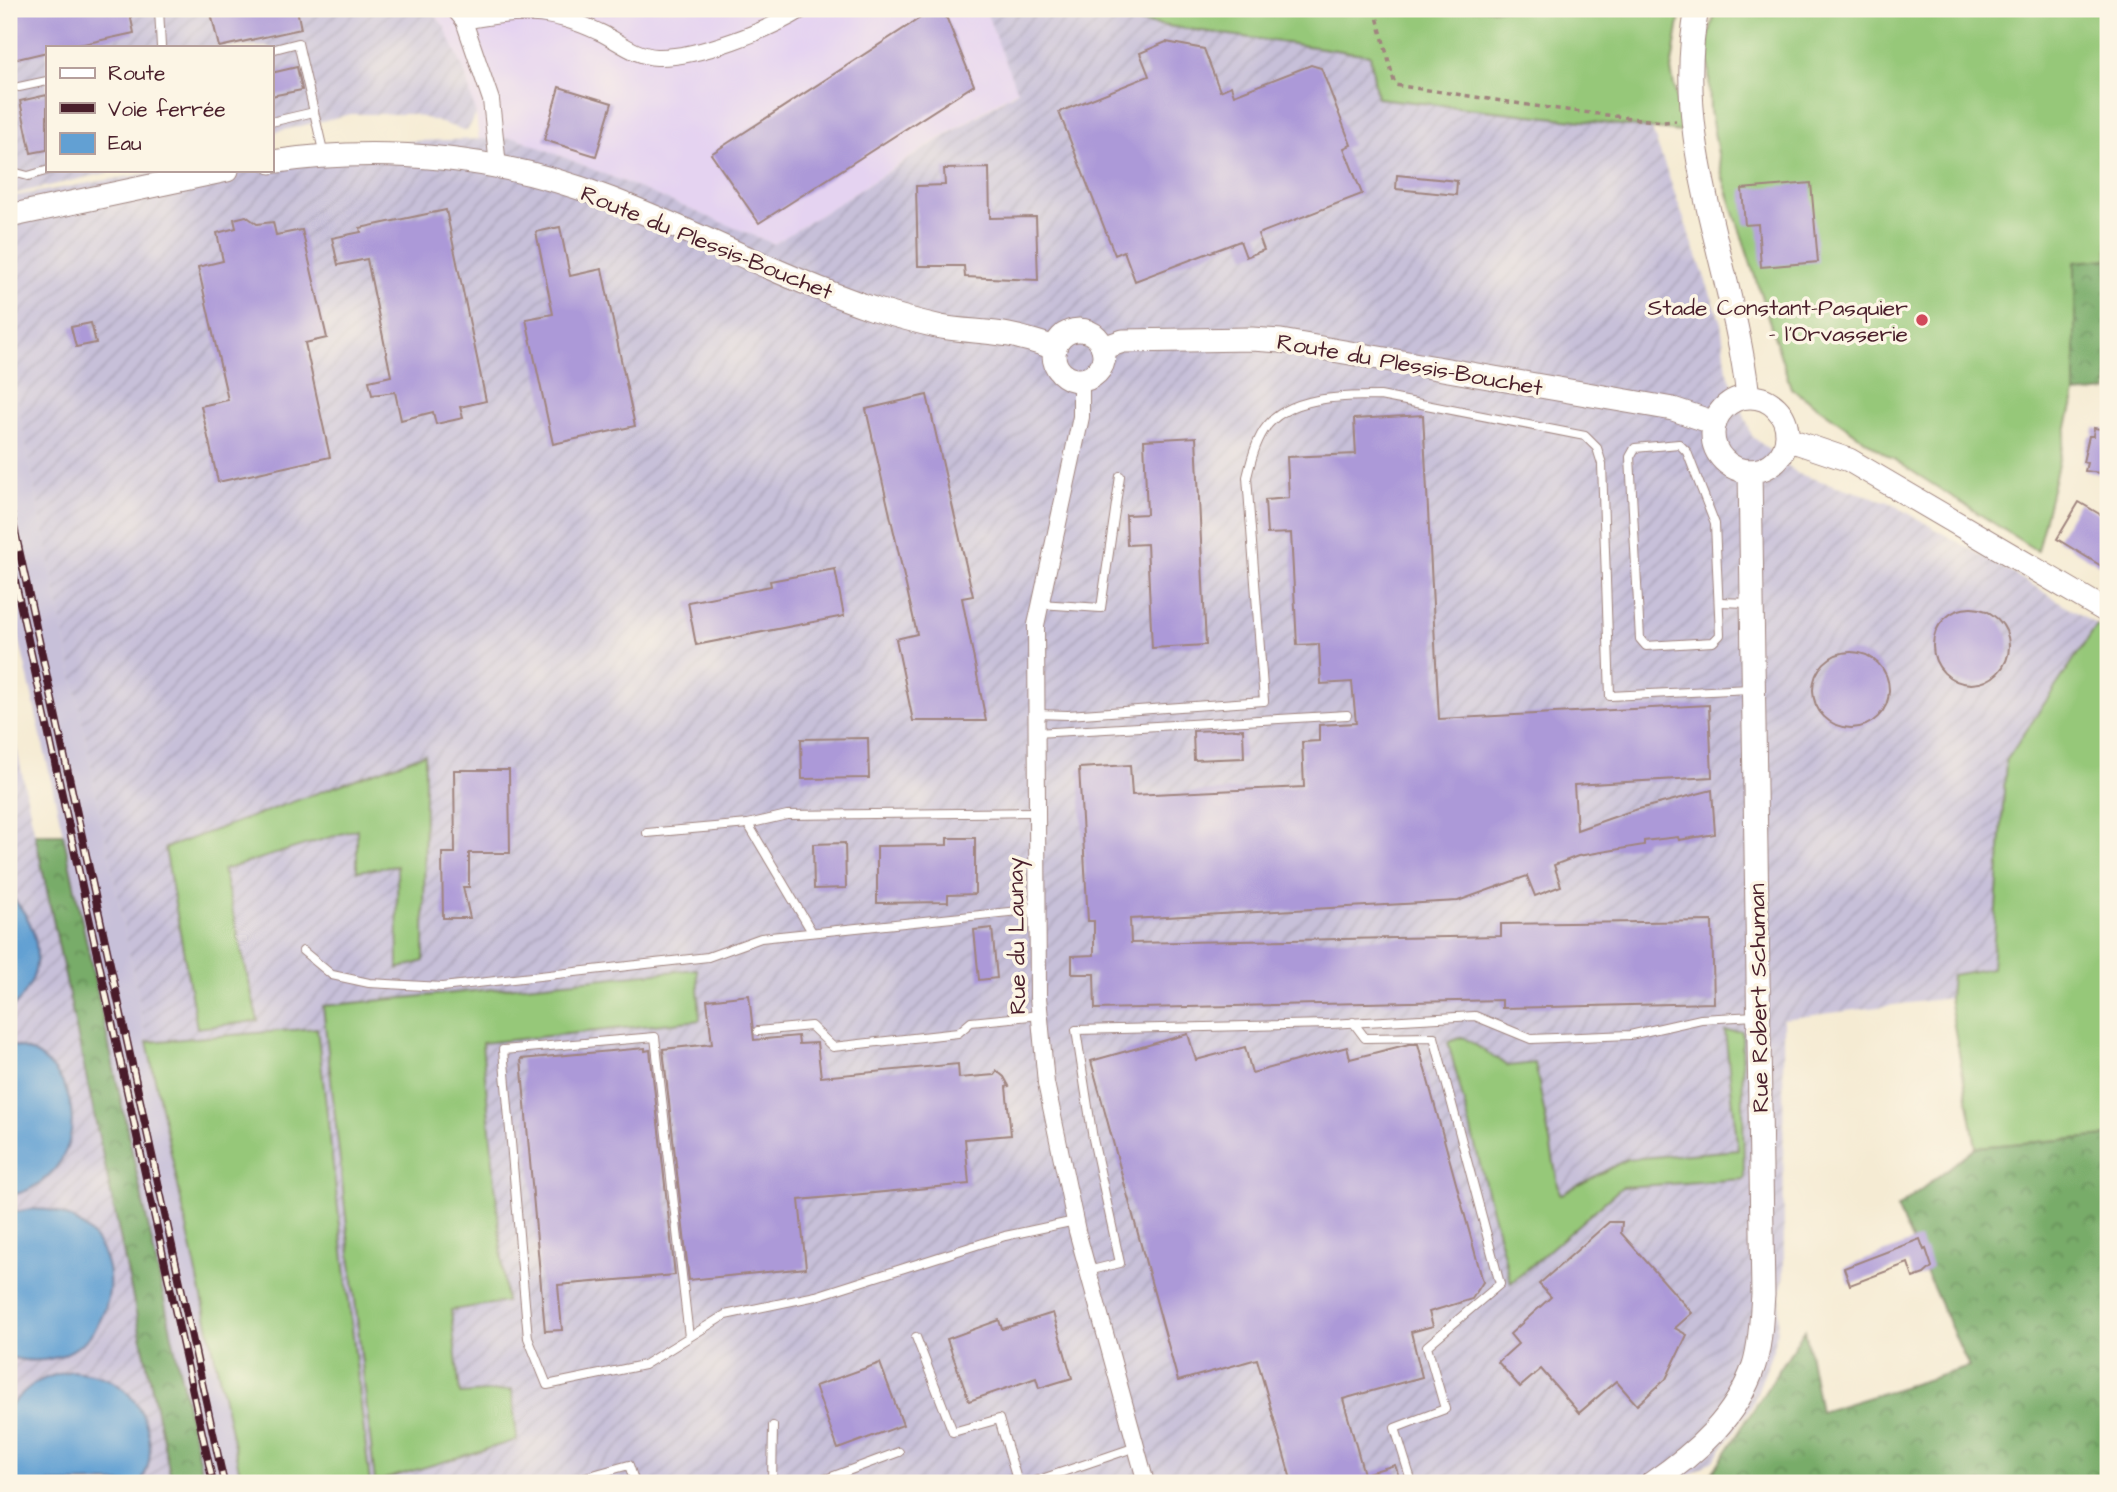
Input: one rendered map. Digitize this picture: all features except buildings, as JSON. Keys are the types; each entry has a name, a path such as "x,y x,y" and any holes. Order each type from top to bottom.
{"street":[{"path":"498,166 491,100 459,15 534,13 561,18 600,32 632,51 657,57 686,54 740,38 803,9"},
{"path":"1697,9 1689,70 1692,120 1702,179 1744,363 1748,396"},
{"name":"Route du Plessis-Bouchet","path":"273,162 324,155 418,155 498,166 608,198 807,285 876,309 941,327 1008,335 1055,348"},
{"path":"9,216 209,172"},
{"path":"1079,330 1093,335 1103,348 1103,363 1088,379 1073,380 1059,371 1055,364 1055,348 1064,335 1079,330"},
{"name":"Route du Plessis-Bouchet","path":"1103,348 1123,341 1281,341 1672,409 1715,423"},
{"name":"Rue du Launay","path":"1081,380 1080,417 1036,625 1040,1015 1046,1083 1075,1221 1146,1483"},
{"path":"1748,396 1759,397 1778,408 1784,417 1787,439 1784,449 1771,465 1750,471 1732,466 1724,460 1714,442 1715,423 1727,404 1748,396"},
{"path":"1787,439 1849,460 2108,612"},
{"name":"Rue Robert Schuman","path":"1652,1483 1707,1441 1727,1416 1754,1366 1760,1331 1763,1295 1750,471"}],"lane":[{"path":"159,9 161,46"},
{"path":"273,49 298,43 324,155"},
{"path":"19,88 46,81"},
{"path":"273,121 314,111"},
{"path":"9,171 28,176 46,171"},
{"path":"1036,714 1068,715 1264,701 1247,477 1252,456 1264,429 1284,411 1308,403 1350,396 1380,397 1585,436 1597,448 1602,464 1610,696 1753,689"},
{"path":"1679,444 1687,452 1716,524 1719,602 1720,635 1713,642 1646,646 1642,643 1630,457 1634,448 1679,444"},
{"path":"1040,604 1101,608 1120,476"},
{"path":"1719,602 1752,603"},
{"path":"1036,733 1347,715"},
{"path":"647,833 748,824 787,815 1037,812"},
{"path":"748,824 812,932"},
{"path":"303,951 332,975 369,983 442,987 708,957 761,938 1037,909"},
{"path":"758,1031 811,1026 833,1047 958,1033 971,1022 1040,1015"},
{"path":"1088,1271 1120,1263 1093,1139 1076,1030 1475,1016 1531,1039 1630,1035 1701,1019 1758,1016"},
{"path":"1353,1022 1365,1038 1434,1037 1500,1284 1427,1346 1445,1409 1395,1428 1412,1483"},
{"path":"689,1337 655,1037 503,1050 528,1338 547,1384 644,1365 725,1315 816,1296 1005,1236 1075,1221"},
{"path":"916,1337 953,1432 999,1419 1018,1483"},
{"path":"772,1483 773,1426"},
{"path":"1030,1483 1136,1447"},
{"path":"815,1483 899,1452"},
{"path":"564,1483 629,1465 635,1483"}],"path":[{"path":"1375,9 1395,85 1663,122 1692,120"}],"shaded area":[{"path":"9,9 430,9 444,26 464,70 476,115 467,131 412,114 351,114 273,133 273,46 46,46 46,172 110,172 9,195"},
{"path":"430,9 985,9 1017,90 774,244 517,138 479,139 476,115 444,26"},
{"path":"985,9 1113,9 1118,20 1370,55 1377,98 1651,127 1721,323 1727,370 1752,436 1798,474 1889,502 2097,625 2006,761 1992,969 1951,975 1949,998 1783,1019 1784,1273 1775,1344 1753,1404 1715,1459 1677,1483 370,1483 317,1028 147,1042 9,361 9,197 154,172 273,172 273,152 316,144 517,138 774,244 1017,91"},
{"path":"9,361 147,1042 242,1483 204,1483 9,593"},
{"path":"9,712 116,1216 172,1483 9,1483"}],"green space":[{"path":"1113,9 1681,9 1671,70 1683,132 1377,98 1370,55 1118,19"},
{"name":"Stade Constant-Pasquier - l'Orvasserie","path":"1716,9 2108,9 2108,259 2075,263 2075,394 2037,551 1879,450 1791,388 1722,175 1710,111 1708,39"},
{"path":"2108,259 2108,391 2075,394 2075,262"},
{"path":"2097,625 2108,632 2108,1136 1976,1147 1949,998 1951,975 1992,968 2006,761"},
{"path":"425,754 424,961 398,969 397,866 357,871 357,829 223,870 258,1021 197,1028 165,848"},
{"path":"35,834 63,834 204,1483 172,1483"},
{"path":"697,969 700,1020 482,1043 506,1302 451,1310 460,1394 512,1390 517,1440 375,1482 323,1006"},
{"path":"317,1028 370,1483 242,1483 147,1042"},
{"path":"1725,1031 1742,1031 1744,1179 1622,1187 1511,1283 1448,1042 1463,1037 1508,1066 1535,1063 1560,1195 1627,1159 1738,1150"},
{"path":"2108,1136 2108,1483 1714,1483 1709,1478 1805,1330 1820,1412 1969,1367 1897,1208 1976,1147"}],"water":[{"path":"9,894 29,922 37,953 30,983 22,998 9,1011"},
{"path":"9,1045 31,1051 48,1063 61,1079 69,1099 72,1119 69,1140 61,1160 47,1177 30,1189 9,1195"},
{"path":"31,1209 57,1212 86,1229 103,1253 109,1280 105,1308 92,1332 71,1351 43,1360 9,1357 9,1213"},
{"path":"71,1371 95,1375 113,1382 137,1405 148,1430 150,1443 141,1483 9,1483 9,1407 36,1383"}],"railway":[{"path":"9,504 224,1483"},
{"path":"9,553 213,1483"}],"place":[{"name":"Stade Constant-Pasquier - l'Orvasserie","path":"1922,320"}]}
